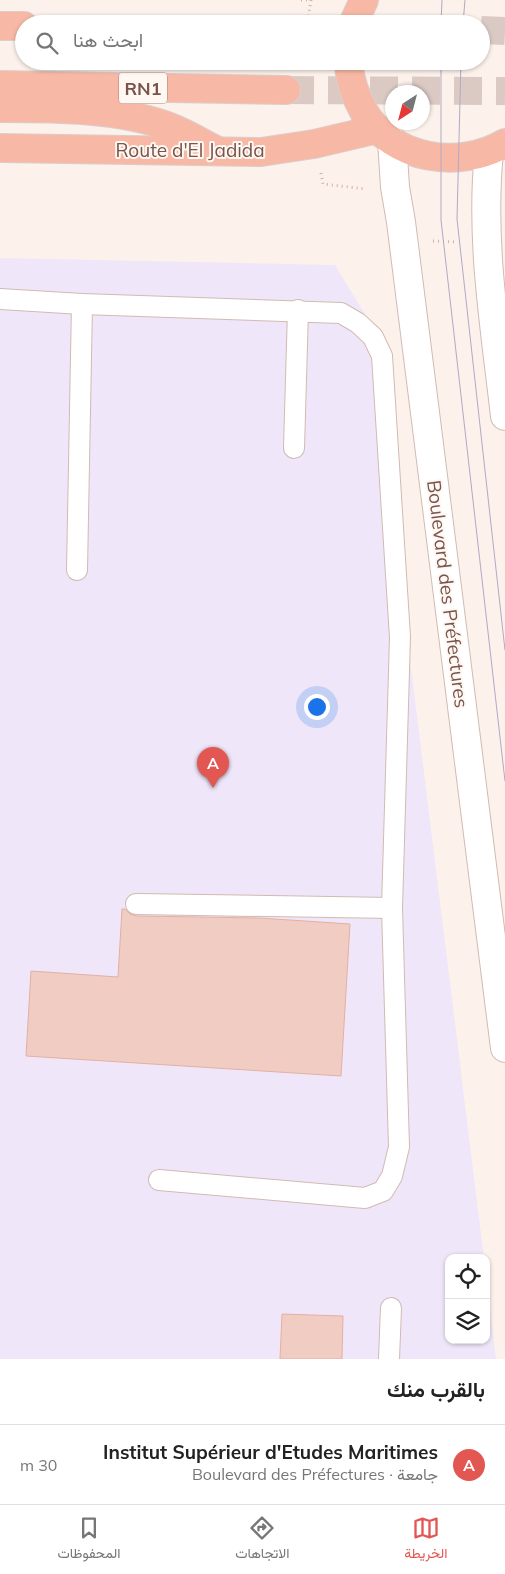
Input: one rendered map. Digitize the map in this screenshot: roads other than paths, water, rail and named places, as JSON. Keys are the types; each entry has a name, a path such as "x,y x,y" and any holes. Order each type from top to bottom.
{"highway":[{"path":"357,15 364,0"},
{"path":"0,26 15,26"},
{"path":"349,70 356,96 365,114 385,134 412,151 441,159 459,158 497,147"},
{"name":"RN1","path":"0,86 286,90"},
{"path":"0,108 58,108 136,117 172,128 221,152"},
{"name":"Route d'El Jadida","path":"0,148 261,152 385,134"}],"street":[{"name":"Boulevard des Préfectures","path":"385,134 402,222 505,1048"},
{"path":"497,147 486,204 488,277 505,416"}],"lane":[{"path":"0,300 341,313 358,323 374,337 382,356 400,637 392,908 399,1147 392,1176 382,1191 365,1198 159,1180"},
{"path":"78,570 82,304"},
{"path":"294,448 298,310"},
{"path":"136,904 392,908"},
{"path":"389,1359 391,1308"}],"tunnel":[{"path":"490,30 505,31"},
{"path":"286,90 505,91"}],"tram line":[{"path":"441,15 442,0"},
{"path":"464,15 465,0"},
{"path":"441,70 441,220 505,781"},
{"path":"461,70 457,219 505,650"}],"place":[{"name":"Institut Supérieur d'Etudes Maritimes","path":"213,788"}]}
